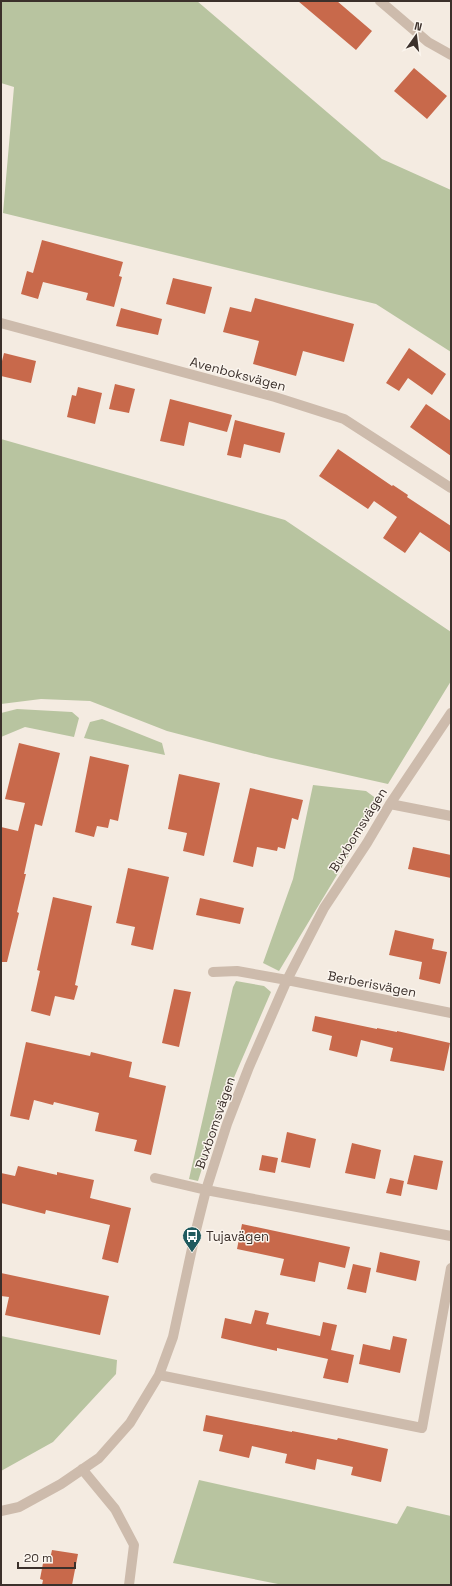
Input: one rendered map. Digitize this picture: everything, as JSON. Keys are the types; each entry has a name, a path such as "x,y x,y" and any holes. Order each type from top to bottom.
{"street":[{"path":"380,1 428,42 451,56"},
{"name":"Avenboksvägen","path":"1,323 275,397 344,419 451,488"},
{"name":"Buxbomsvägen","path":"1,1511 19,1507 61,1484 99,1458 130,1422 159,1375 174,1337 196,1230 206,1190 227,1124 249,1067 287,980 324,908 390,804 451,713"},
{"path":"390,804 451,816"},
{"name":"Berberisvägen","path":"213,972 237,971 451,1013"},
{"path":"155,1178 206,1190 451,1236"},
{"path":"159,1375 422,1428 451,1268"},
{"path":"82,1469 115,1509 134,1545 129,1585"}],"green space":[{"path":"1,1 197,1 382,159 451,190 451,352 376,304 3,213 14,87 1,83"},
{"path":"1,439 285,520 451,632 451,681 388,784 267,757 167,731 90,701 41,699 1,704"},
{"path":"17,709 72,712 79,718 74,737 25,727 1,737 1,713"},
{"path":"102,719 162,743 165,755 84,738 90,722"},
{"path":"313,785 366,791 381,802 279,971 263,963 293,879"},
{"path":"236,981 264,986 271,992 223,1103 198,1181 189,1179 233,987"},
{"path":"1,1336 117,1360 116,1374 53,1442 1,1471"},
{"path":"199,1480 397,1524 407,1506 451,1516 451,1585 283,1585 173,1563"}],"building":[{"path":"298,1 337,1 372,31 356,50"},
{"path":"414,68 447,96 427,119 394,91"},
{"path":"42,240 123,262 119,276 122,277 114,307 86,300 88,293 43,282 38,299 21,294 27,271 33,273"},
{"path":"173,278 212,287 205,314 166,304"},
{"path":"255,298 354,324 344,362 303,351 296,376 253,364 259,341 223,332 230,307 251,312"},
{"path":"121,308 162,319 158,335 116,326"},
{"path":"409,348 446,374 432,395 408,378 399,391 386,383"},
{"path":"4,353 36,361 31,383 1,376 1,365"},
{"path":"115,384 135,389 129,413 109,409"},
{"path":"78,387 102,393 95,424 67,417 72,395 76,396"},
{"path":"170,399 232,415 227,432 189,422 184,446 160,441"},
{"path":"426,404 451,421 451,456 410,427"},
{"path":"235,420 285,433 280,453 244,444 241,458 227,455"},
{"path":"338,449 392,486 393,485 408,495 407,497 451,526 451,553 420,532 405,553 383,538 397,517 374,501 368,509 319,476"},
{"path":"19,743 60,753 42,826 35,824 24,874 26,874 17,912 19,913 7,962 1,962 1,827 18,831 25,803 5,799"},
{"path":"90,756 129,765 118,821 110,819 108,828 97,826 94,837 75,832"},
{"path":"179,774 220,783 204,856 183,851 187,833 168,829"},
{"path":"250,788 303,800 298,820 292,818 285,849 278,847 277,851 257,847 253,867 233,862"},
{"path":"413,847 451,855 451,878 408,869"},
{"path":"128,868 169,877 153,950 131,945 135,927 116,923"},
{"path":"53,897 92,906 75,985 78,986 74,1000 55,996 50,1016 31,1011 40,971 37,970"},
{"path":"200,898 244,908 240,924 196,915"},
{"path":"395,930 434,939 432,949 447,952 440,984 419,979 422,962 389,955"},
{"path":"174,989 191,992 179,1047 162,1043"},
{"path":"315,1016 377,1029 397,1031 450,1043 444,1071 390,1061 393,1048 361,1040 357,1057 329,1050 332,1036 312,1031"},
{"path":"26,1042 90,1056 91,1052 132,1062 129,1077 166,1086 151,1155 134,1151 137,1140 95,1131 99,1113 54,1102 53,1105 34,1100 29,1120 10,1116"},
{"path":"287,1132 316,1139 310,1168 281,1162"},
{"path":"352,1143 381,1150 375,1179 345,1173"},
{"path":"262,1155 278,1158 275,1173 259,1170"},
{"path":"414,1155 443,1161 437,1190 407,1184"},
{"path":"18,1166 57,1175 57,1172 94,1180 90,1198 131,1208 118,1263 102,1259 110,1225 46,1210 45,1214 1,1203 1,1173 15,1176"},
{"path":"390,1178 404,1181 401,1196 386,1193"},
{"path":"242,1224 350,1247 345,1268 319,1262 315,1282 280,1275 284,1259 237,1249"},
{"path":"380,1252 420,1261 416,1281 376,1272"},
{"path":"353,1264 371,1268 366,1293 347,1289"},
{"path":"1,1273 109,1296 100,1335 5,1315 9,1297 1,1296"},
{"path":"255,1310 269,1313 266,1324 320,1336 323,1322 337,1325 331,1350 354,1355 348,1383 323,1378 328,1359 277,1348 277,1351 221,1338 225,1318 251,1324"},
{"path":"393,1336 407,1339 400,1373 359,1364 363,1344 390,1350"},
{"path":"206,1415 337,1440 338,1438 388,1449 381,1482 351,1475 353,1467 317,1459 315,1470 285,1463 287,1454 252,1446 249,1458 219,1451 223,1435 203,1431"},
{"path":"52,1550 78,1554 72,1585 42,1585 43,1580 40,1579 44,1558 50,1559"}],"place":[{"name":"Tujavägen","path":"192,1253"}]}
